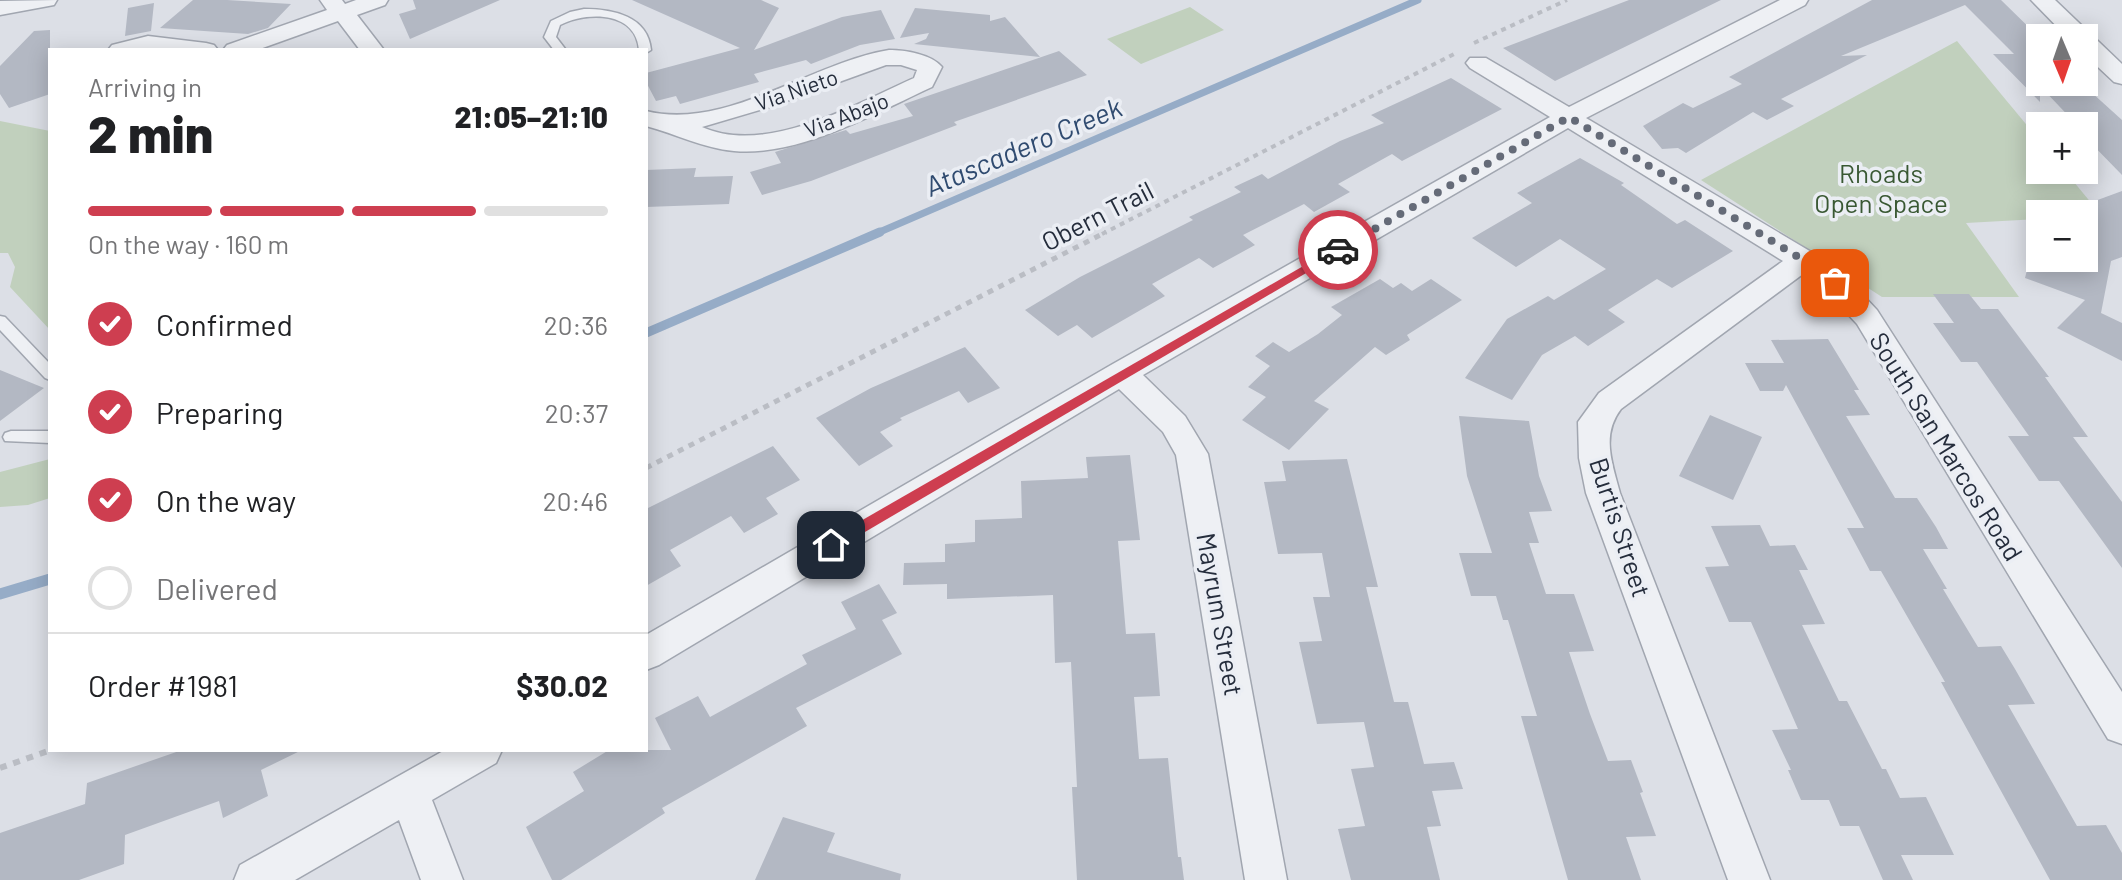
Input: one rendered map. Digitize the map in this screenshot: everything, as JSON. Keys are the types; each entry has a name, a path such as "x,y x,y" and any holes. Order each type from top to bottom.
{"street":[{"path":"0,8 46,0"},
{"path":"243,48 335,7 377,0"},
{"path":"648,653 1122,373 1569,117 1797,0"},
{"path":"2042,0 2067,24"},
{"path":"335,7 370,48"},
{"path":"128,48 148,43 189,48"},
{"path":"2098,54 2122,77"},
{"name":"Via Nieto","path":"648,119 655,124 677,125 752,105 884,57 910,58 930,67 924,82"},
{"name":"South San Marcos Road","path":"1478,63 1803,260 1835,283 1867,317 2122,726"},
{"name":"Via Abajo","path":"677,125 693,136 736,144 767,142 815,128 924,82"},
{"name":"Burtis Street","path":"1749,880 1603,493 1595,458 1594,422 1610,401 1803,260"},
{"name":"Mayrum Street","path":"1122,373 1174,424 1192,454 1266,880"},
{"path":"255,880 479,752"},
{"path":"409,793 442,880"}],"lane":[{"path":"558,48 550,37 555,23 574,14 600,14 639,27 647,39 645,48"},
{"path":"0,321 7,338 48,372"},
{"path":"11,437 48,437"}],"path":[{"name":"Obern Trail","path":"648,467 1469,46 1567,0"},
{"path":"0,768 48,751"}],"green space":[{"path":"1190,7 1224,30 1141,64 1107,39"},
{"name":"Rhoads Open Space","path":"1957,41 2026,124 2026,184 2076,184 2089,200 2026,200 2026,220 1966,223 2019,297 1882,297 1701,180"},
{"path":"0,121 48,131 48,328 10,287 15,267 8,253 0,253"},
{"path":"48,460 48,499 28,505 0,507 0,472"}],"building":[{"path":"193,0 291,4 268,28 248,34 160,28"},
{"path":"413,0 500,0 410,39 399,14 416,9"},
{"path":"632,0 761,0 779,8 754,50 842,17 881,10 895,39 860,45 811,64 806,60 754,74 759,82 680,104 676,96 656,101 648,86 648,72 740,48"},
{"path":"1629,0 1721,0 1555,81 1503,48"},
{"path":"1872,0 2001,0 2026,24 2026,88 1993,54 2014,54 1965,5 1841,56 1867,55 1781,99 1794,106 1767,120 1753,112 1686,153 1678,148 1662,149 1643,126 1683,103 1693,108 1742,84 1729,77"},
{"path":"154,3 151,31 125,36 128,8"},
{"path":"915,8 990,15 990,21 1005,17 1040,57 914,44 926,39 929,33 900,38"},
{"path":"50,30 48,95 9,108 0,94 0,66 34,31"},
{"path":"1059,51 1087,75 954,122 957,125 811,181 762,195 750,172 781,163 775,152 846,130 850,134 913,116 904,104"},
{"path":"1451,78 1502,109 1402,161 1392,154 1338,184 1350,192 1314,212 1304,204 1243,235 1255,245 1213,268 1199,258 1152,284 1165,296 1092,338 1077,325 1058,336 1025,310 1080,277 1193,220 1189,217 1241,192 1234,187 1262,174 1268,179 1340,141 1384,123 1371,115"},
{"path":"2050,96 2095,96 2122,120 2122,175 2098,150 2098,112 2065,112"},
{"path":"1580,158 1624,183 1621,185 1677,224 1685,220 1733,251 1672,288 1657,279 1608,310 1625,322 1588,346 1575,336 1542,355 1512,400 1465,378 1507,319 1548,296 1554,300 1606,269 1560,239 1516,267 1472,238 1532,203 1517,193"},
{"path":"696,168 694,177 733,176 729,204 648,207 648,170"},
{"path":"2122,191 2122,257 2111,261 2101,313 2122,323 2122,361 2057,328 2085,300 2025,278 2026,272 2098,272 2098,200"},
{"path":"1380,279 1393,288 1401,283 1412,291 1431,279 1462,300 1407,335 1410,340 1386,355 1375,347 1314,401 1329,409 1289,450 1242,420 1266,397 1248,387 1270,366 1255,356 1273,342 1289,352 1342,315 1331,307"},
{"path":"1933,294 1969,294 1981,309 1998,309 2049,377 2045,377 2088,437 2073,437 2122,502 2122,568 2059,481 2039,481 2008,436 2029,436 1977,362 1961,362 1933,323 1954,323"},
{"path":"1828,339 1859,390 1854,390 1870,415 1846,416 1895,498 1917,498 1936,527 1948,549 1923,549 1947,589 1943,589 1978,647 2001,646 2035,704 2008,705 2077,826 2106,825 2122,853 2122,880 2050,880 1941,682 1945,682 1881,571 1870,571 1847,528 1864,528 1786,385 1783,391 1760,391 1745,363 1784,363 1771,340"},
{"path":"965,347 1000,388 968,403 959,391 900,418 902,420 880,432 893,446 859,466 816,418 871,388"},
{"path":"0,370 44,388 0,421"},
{"path":"1710,415 1762,437 1733,500 1679,476"},
{"path":"1459,416 1529,421 1539,476 1552,511 1529,512 1539,543 1529,543 1546,594 1574,594 1594,651 1569,652 1590,714 1608,761 1631,760 1643,792 1640,793 1656,836 1626,837 1641,880 1568,880 1521,716 1537,716 1508,620 1503,620 1496,596 1471,596 1459,553 1492,553 1467,476"},
{"path":"773,446 800,480 766,498 778,514 744,533 731,516 670,550 681,566 648,585 648,508"},
{"path":"1130,455 1140,540 1118,541 1126,634 1155,633 1160,696 1134,697 1139,759 1168,758 1178,857 1181,857 1184,880 1077,880 1072,787 1077,787 1071,662 1055,663 1053,595 947,599 947,584 903,585 904,563 945,562 945,544 975,542 975,520 1022,518 1021,481 1088,478 1086,457"},
{"path":"1347,459 1378,587 1366,587 1394,702 1408,702 1424,764 1454,762 1463,789 1432,791 1441,826 1427,827 1440,880 1351,880 1338,829 1365,826 1351,769 1374,767 1364,722 1317,724 1299,642 1322,641 1313,597 1330,597 1322,553 1278,554 1264,482 1286,481 1282,461"},
{"path":"1760,525 1770,546 1795,545 1808,570 1799,570 1825,624 1802,625 1839,701 1847,701 1900,798 1926,797 1954,855 1901,855 1913,880 1883,880 1859,826 1840,826 1829,800 1801,800 1788,770 1791,770 1772,730 1798,729 1751,622 1729,622 1705,567 1729,566 1711,526"},
{"path":"879,584 897,613 882,620 902,654 796,708 807,726 662,808 665,813 561,880 552,880 526,827 584,791 573,772 606,752 671,750 655,718 698,696 710,717 807,664 802,655 856,629 841,602"},
{"path":"176,752 298,752 261,770 268,796 223,818 219,801 125,835 124,864 79,880 0,880 0,833 85,804 87,783"},
{"path":"783,817 835,833 827,852 901,874 900,880 755,880"}],"waterway":[{"name":"Atascadero Creek","path":"875,234 1418,0"},
{"name":"Atascadero Creek","path":"648,332 880,232"},
{"name":"Atascadero Creek","path":"0,594 48,580"}],"way so far":[{"path":"1338,250 1569,117 1803,260 1835,283"}],"route":[{"path":"831,545 1338,250"}]}
